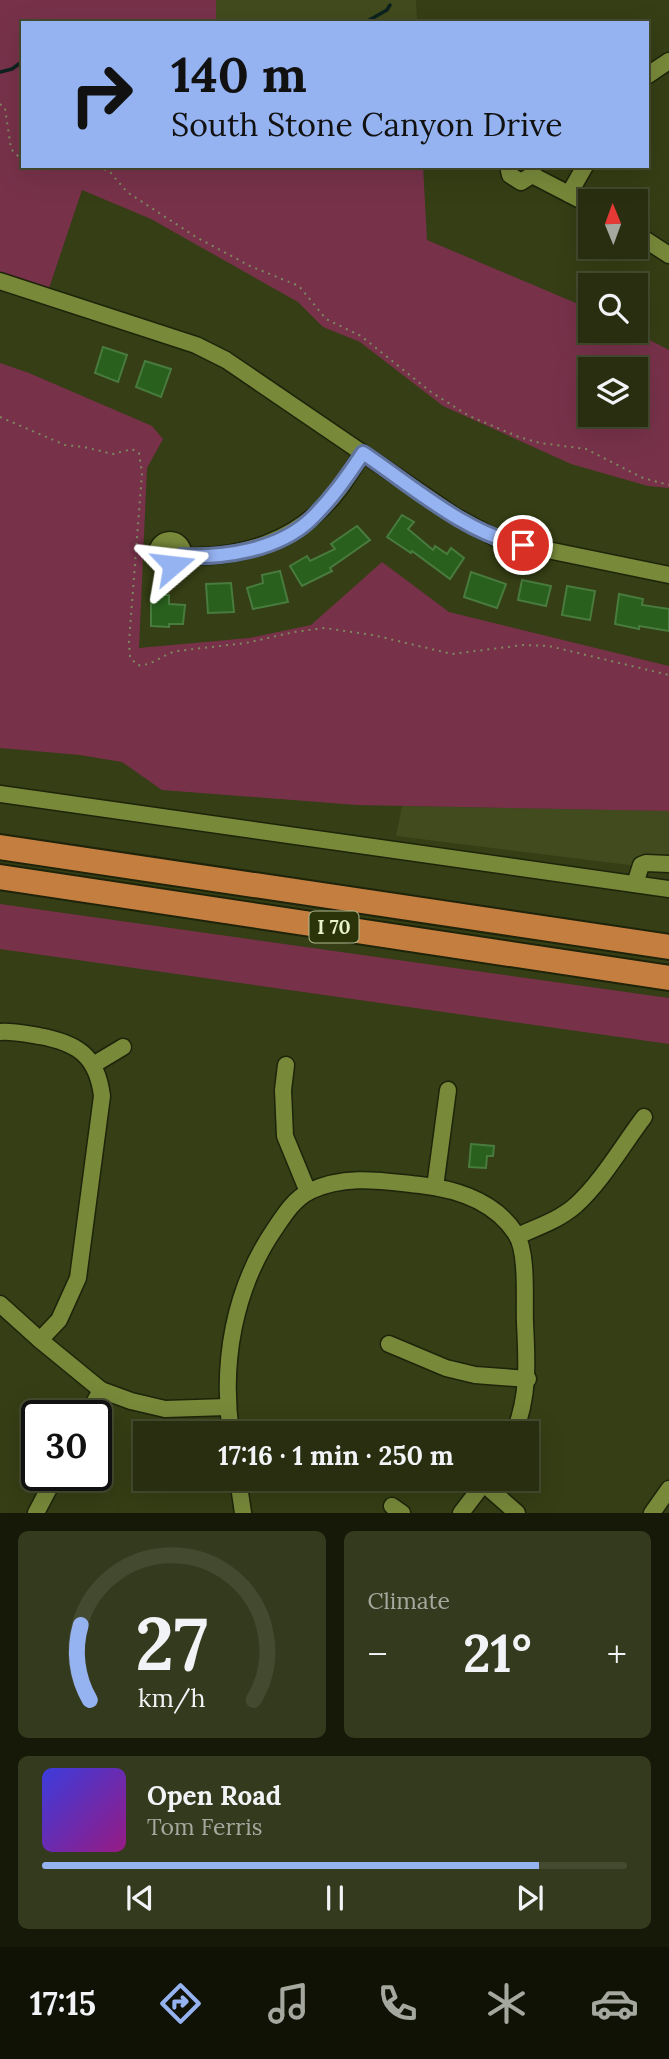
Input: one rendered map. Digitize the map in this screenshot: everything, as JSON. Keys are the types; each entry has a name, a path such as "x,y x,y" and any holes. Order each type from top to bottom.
{"highway":[{"name":"I 70","path":"0,847 669,947"},
{"name":"I 70","path":"0,877 669,978"}],"street":[{"path":"649,74 669,61"},
{"path":"508,168 510,175 516,181 525,181 532,171 578,199"},
{"path":"569,194 584,168"},
{"path":"648,241 669,255"},
{"path":"0,281 196,345 226,360 455,516 499,540 669,575"},
{"path":"182,556 223,555 285,537 308,523 336,494 363,453"},
{"path":"0,794 669,889"},
{"path":"635,884 641,865 669,864"},
{"path":"0,1031 63,1040 76,1047 93,1065 100,1079 102,1096 78,1278 58,1320 40,1340"},
{"path":"93,1065 123,1047"},
{"path":"286,1065 283,1090 285,1136 308,1192"},
{"path":"435,1187 448,1090"},
{"path":"517,1236 554,1220 575,1206 591,1189 644,1117"},
{"path":"229,1421 227,1379 233,1329 251,1271 287,1210 308,1192 345,1180 435,1187 474,1198 498,1214 517,1236 522,1260 528,1379 518,1421"},
{"path":"0,1304 101,1390 165,1409 227,1407"},
{"path":"389,1344 446,1368 475,1375 528,1379"},
{"path":"96,1400 101,1390"},
{"path":"652,1513 669,1489"},
{"path":"36,1513 48,1491"},
{"path":"240,1491 243,1513"},
{"path":"461,1513 478,1491"},
{"path":"495,1491 517,1513"}],"path":[{"path":"0,104 5,108 11,149 21,156"},
{"path":"102,168 110,172 127,192 196,237 250,266 299,286 326,319 361,336 431,392 469,416 540,443 586,449 643,478 669,485"},
{"path":"0,417 65,445 113,454 132,449 139,453 142,473 129,642 130,657 137,665 143,666 177,650 246,643 325,628 373,635 452,654 524,645 549,646 669,675"}],"shaded area":[{"path":"0,0 216,0 216,21 21,21 21,168 423,168 427,240 578,304 578,343 648,343 648,339 669,350 669,488 648,486 571,464 443,406 360,342 323,327 298,302 151,219 82,190 44,303 0,288"},
{"path":"205,0 416,0 417,21 204,21"},
{"path":"0,363 152,426 163,439 147,468 139,648 249,638 311,625 382,562 449,612 669,666 669,811 357,805 162,790 122,762 80,755 0,748"},
{"path":"402,806 669,811 669,870 396,836"},
{"path":"0,904 669,998 669,1044 0,949"}],"building":[{"path":"103,347 127,355 118,382 95,373"},
{"path":"145,361 171,369 161,397 136,387"},
{"path":"402,515 414,522 408,529 433,550 435,546 447,554 451,548 464,558 450,579 412,551 411,553 387,537"},
{"path":"357,526 370,540 330,568 332,571 302,586 290,566 307,556 310,561 335,549 331,544"},
{"path":"280,571 288,602 253,609 247,588 263,583 262,575"},
{"path":"471,572 506,584 497,608 464,597"},
{"path":"522,580 551,586 546,606 518,600"},
{"path":"231,583 234,612 208,613 206,584"},
{"path":"567,586 595,591 590,620 562,615"},
{"path":"619,594 643,599 642,605 669,609 669,631 615,624"},
{"path":"151,595 169,595 169,604 185,605 183,624 169,624 169,627 151,626"},
{"path":"471,1144 494,1146 493,1156 487,1156 486,1168 469,1167"}],"waterway":[{"path":"368,21 387,10 390,5"},
{"path":"0,72 12,69 21,62"}],"route":[{"path":"173,565 177,564 182,556 223,555 285,537 308,523 336,494 363,453 455,516 499,540 523,545"}]}
